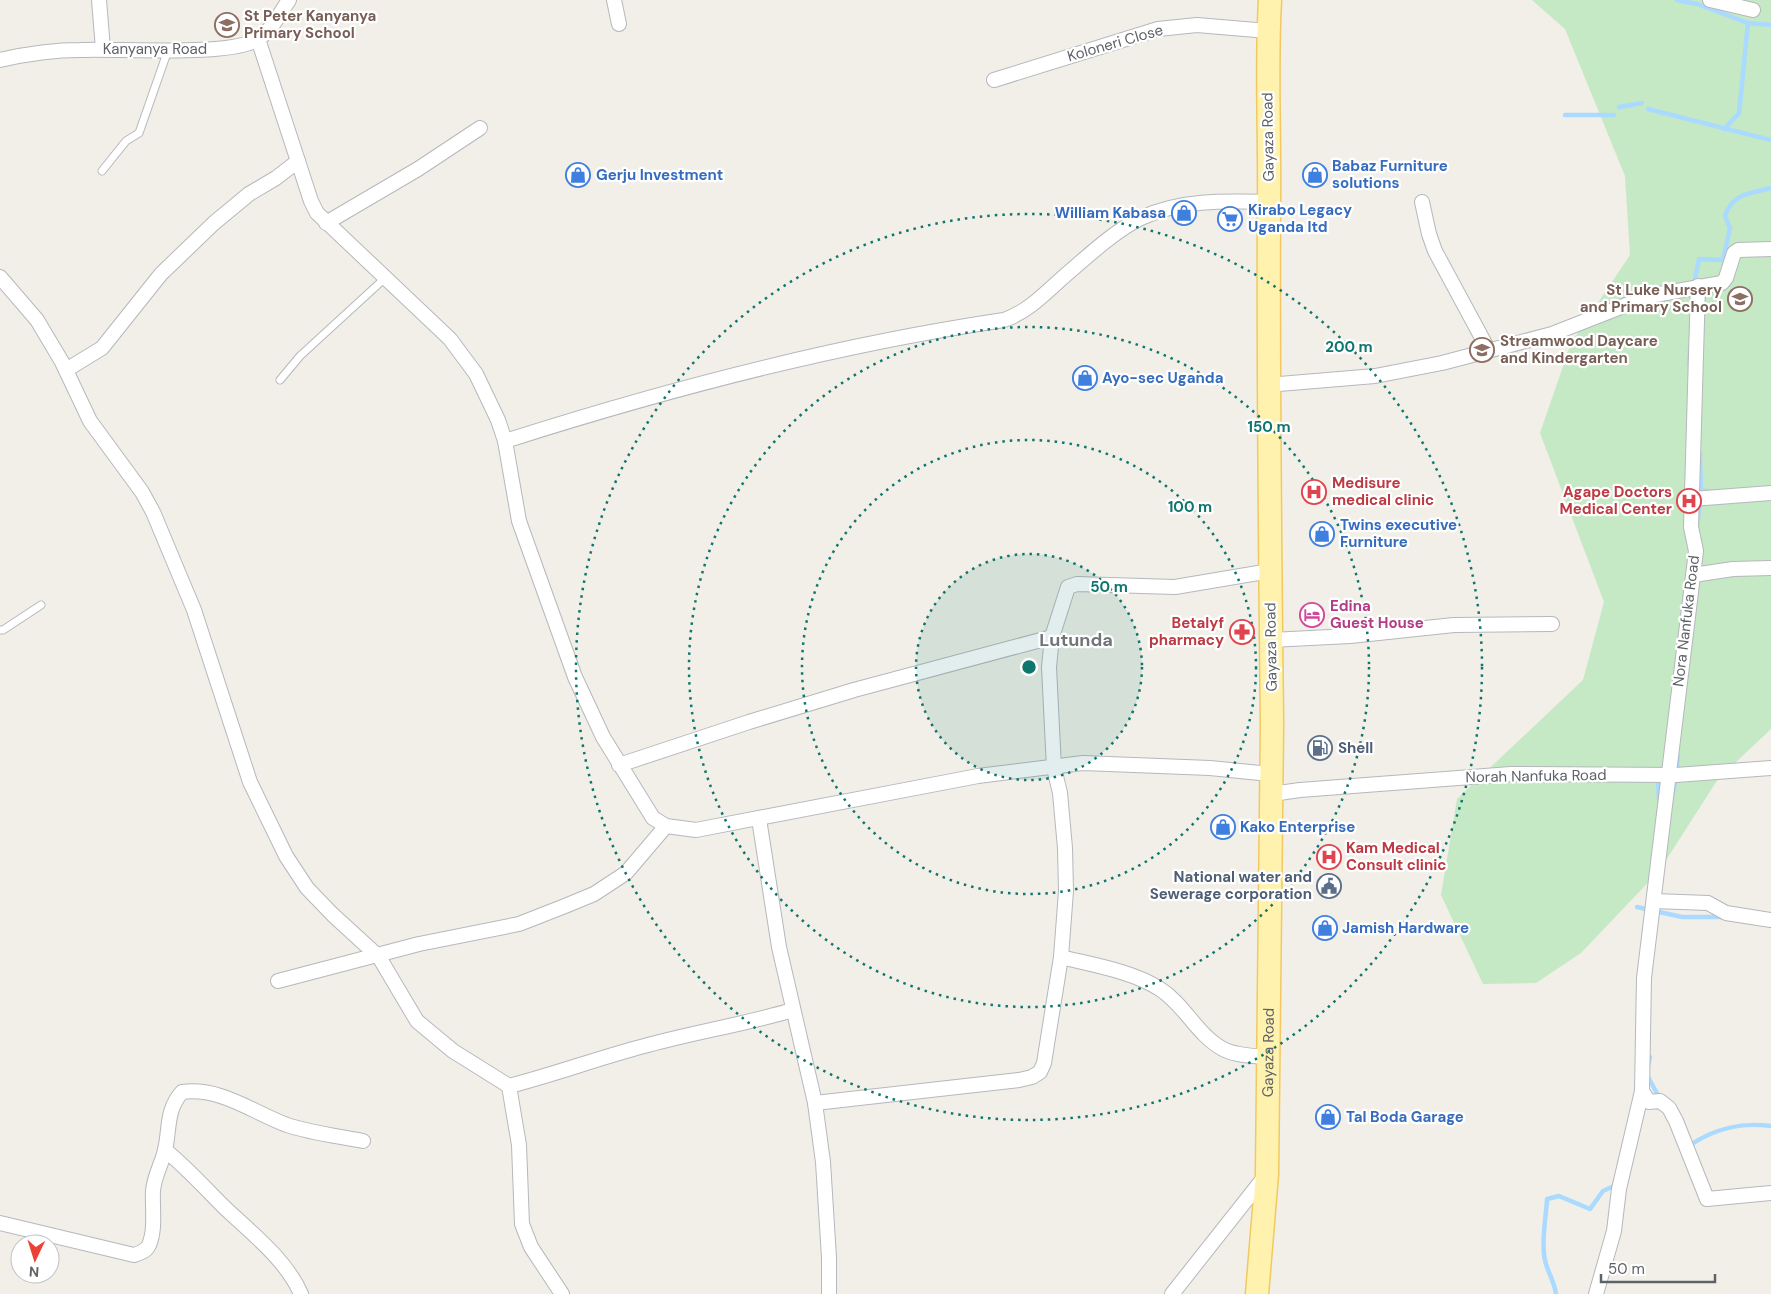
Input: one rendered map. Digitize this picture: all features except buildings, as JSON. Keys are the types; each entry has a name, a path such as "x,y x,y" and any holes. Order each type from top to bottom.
{"main road":[{"name":"Gayaza Road","path":"1257,1294 1267,1174 1269,1057 1271,640 1268,385 1268,31 1270,0"}],"street":[{"path":"99,0 103,49"},
{"name":"Kanyanya Road","path":"0,60 44,52 103,49 168,50 228,48 245,45 258,39 274,22 289,0"},
{"path":"614,0 619,24"},
{"path":"1710,0 1753,10"},
{"name":"Koloneri Close","path":"994,80 1158,29 1197,25 1268,31"},
{"path":"258,39 311,201 326,224 450,340 465,358 486,392 506,441 519,521 535,571 575,678 603,738 619,765 653,818 666,826 626,873 594,894 518,924 419,944 278,981"},
{"path":"326,224 418,169 480,128"},
{"path":"66,370 102,348 161,274 214,223 249,194 276,178 298,161"},
{"path":"506,441 596,412 839,349 934,330 1004,320 1015,316 1040,299 1101,246 1140,218 1185,205 1217,201 1269,202"},
{"path":"1422,202 1428,234 1435,250 1489,351"},
{"path":"1268,385 1375,376 1489,351 1552,334 1649,296 1722,283 1726,278 1731,257 1738,250 1771,249"},
{"path":"1,283 37,320 66,370 90,421 142,492 163,533 194,610 250,782 286,856 307,888 333,915 379,956 417,1021 453,1051 509,1086 549,1076 647,1045 754,1022 793,1010"},
{"name":"Nora Nanfuka Road","path":"1596,1294 1614,1231 1619,1189 1642,1091 1644,978 1696,552 1691,527 1698,286"},
{"path":"1692,499 1771,493"},
{"path":"1693,575 1733,569 1771,568"},
{"path":"815,1103 1032,1077 1040,1072 1044,1063 1061,956 1066,891 1066,848 1060,793 1054,768 1049,667 1052,637 1064,595 1068,587 1077,584 1175,587 1270,571"},
{"path":"1271,640 1350,636 1454,625 1552,624"},
{"path":"619,765 854,690 1052,637"},
{"name":"Norah Nanfuka Road","path":"666,826 696,830 978,776 1083,764 1210,768 1300,790 1512,774 1669,775 1771,768"},
{"path":"759,819 779,947 815,1103 823,1162 829,1258 829,1294"},
{"path":"1654,901 1708,903 1726,913 1771,920"},
{"path":"1061,956 1124,974 1159,988 1176,1002 1203,1034 1224,1050 1269,1057"},
{"path":"509,1086 519,1145 522,1224 531,1247 562,1294"},
{"path":"0,1223 134,1255 143,1252 149,1245 156,1176 165,1150 169,1114 175,1100 182,1092 197,1090 230,1099 288,1125 363,1141"},
{"path":"1642,1091 1649,1102 1660,1101 1672,1113 1707,1199 1771,1193"},
{"path":"165,1150 193,1174 271,1252 290,1273 301,1294"},
{"path":"1172,1294 1267,1174"}],"lane":[{"path":"102,171 126,141 139,133 168,50"},
{"path":"280,380 300,356 384,279"},
{"path":"0,630 4,630 41,605"}],"green space":[{"path":"1532,0 1771,0 1771,729 1718,779 1659,871 1581,953 1536,983 1483,984 1441,895 1457,799 1583,680 1604,602 1540,433 1571,343 1630,255 1625,176 1565,29"}],"waterway":[{"path":"1677,0 1697,4 1748,23"},
{"path":"1724,129 1739,113 1748,23 1771,25"},
{"path":"1619,107 1642,103"},
{"path":"1648,109 1771,140"},
{"path":"1565,115 1614,115"},
{"path":"1694,284 1699,259 1723,260 1730,228 1725,216 1732,203 1743,195 1771,188"},
{"path":"1689,365 1690,348"},
{"path":"1700,454 1701,491 1709,491"},
{"path":"1697,527 1700,503 1703,502"},
{"path":"1678,756 1677,770 1679,770"},
{"path":"1673,793 1676,779 1678,779"},
{"path":"1658,780 1659,800"},
{"path":"1637,907 1682,917 1724,917"},
{"path":"1648,1065 1650,1057"},
{"path":"1647,1075 1660,1099"},
{"path":"1689,1146 1708,1135 1728,1128 1749,1125 1771,1126"},
{"path":"1556,1294 1544,1254 1547,1199 1559,1196 1590,1209 1603,1191 1616,1185"}],"place":[{"name":"St Peter Kanyanya Primary School","path":"227,25"},
{"name":"Gerju Investment","path":"578,175"},
{"name":"Babaz Furniture solutions","path":"1315,175"},
{"name":"William Kabasa","path":"1184,213"},
{"name":"Kirabo Legacy Uganda ltd","path":"1230,219"},
{"name":"St Luke Nursery and Primary School","path":"1740,299"},
{"name":"Streamwood Daycare and Kindergarten","path":"1482,350"},
{"name":"Ayo-sec Uganda","path":"1085,378"},
{"name":"Medisure medical clinic","path":"1314,492"},
{"name":"Agape Doctors Medical Center","path":"1689,501"},
{"name":"Twins executive Furniture","path":"1322,534"},
{"name":"Edina Guest House","path":"1312,615"},
{"name":"Betalyf pharmacy","path":"1242,632"},
{"name":"Shell","path":"1320,748"},
{"name":"Kako Enterprise","path":"1223,827"},
{"name":"Kam Medical Consult clinic","path":"1329,857"},
{"name":"National water and Sewerage corporation","path":"1329,886"},
{"name":"Jamish Hardware","path":"1325,928"},
{"name":"Tal Boda Garage","path":"1328,1117"}],"district":[{"name":"Lutunda","path":"1076,640"}]}
